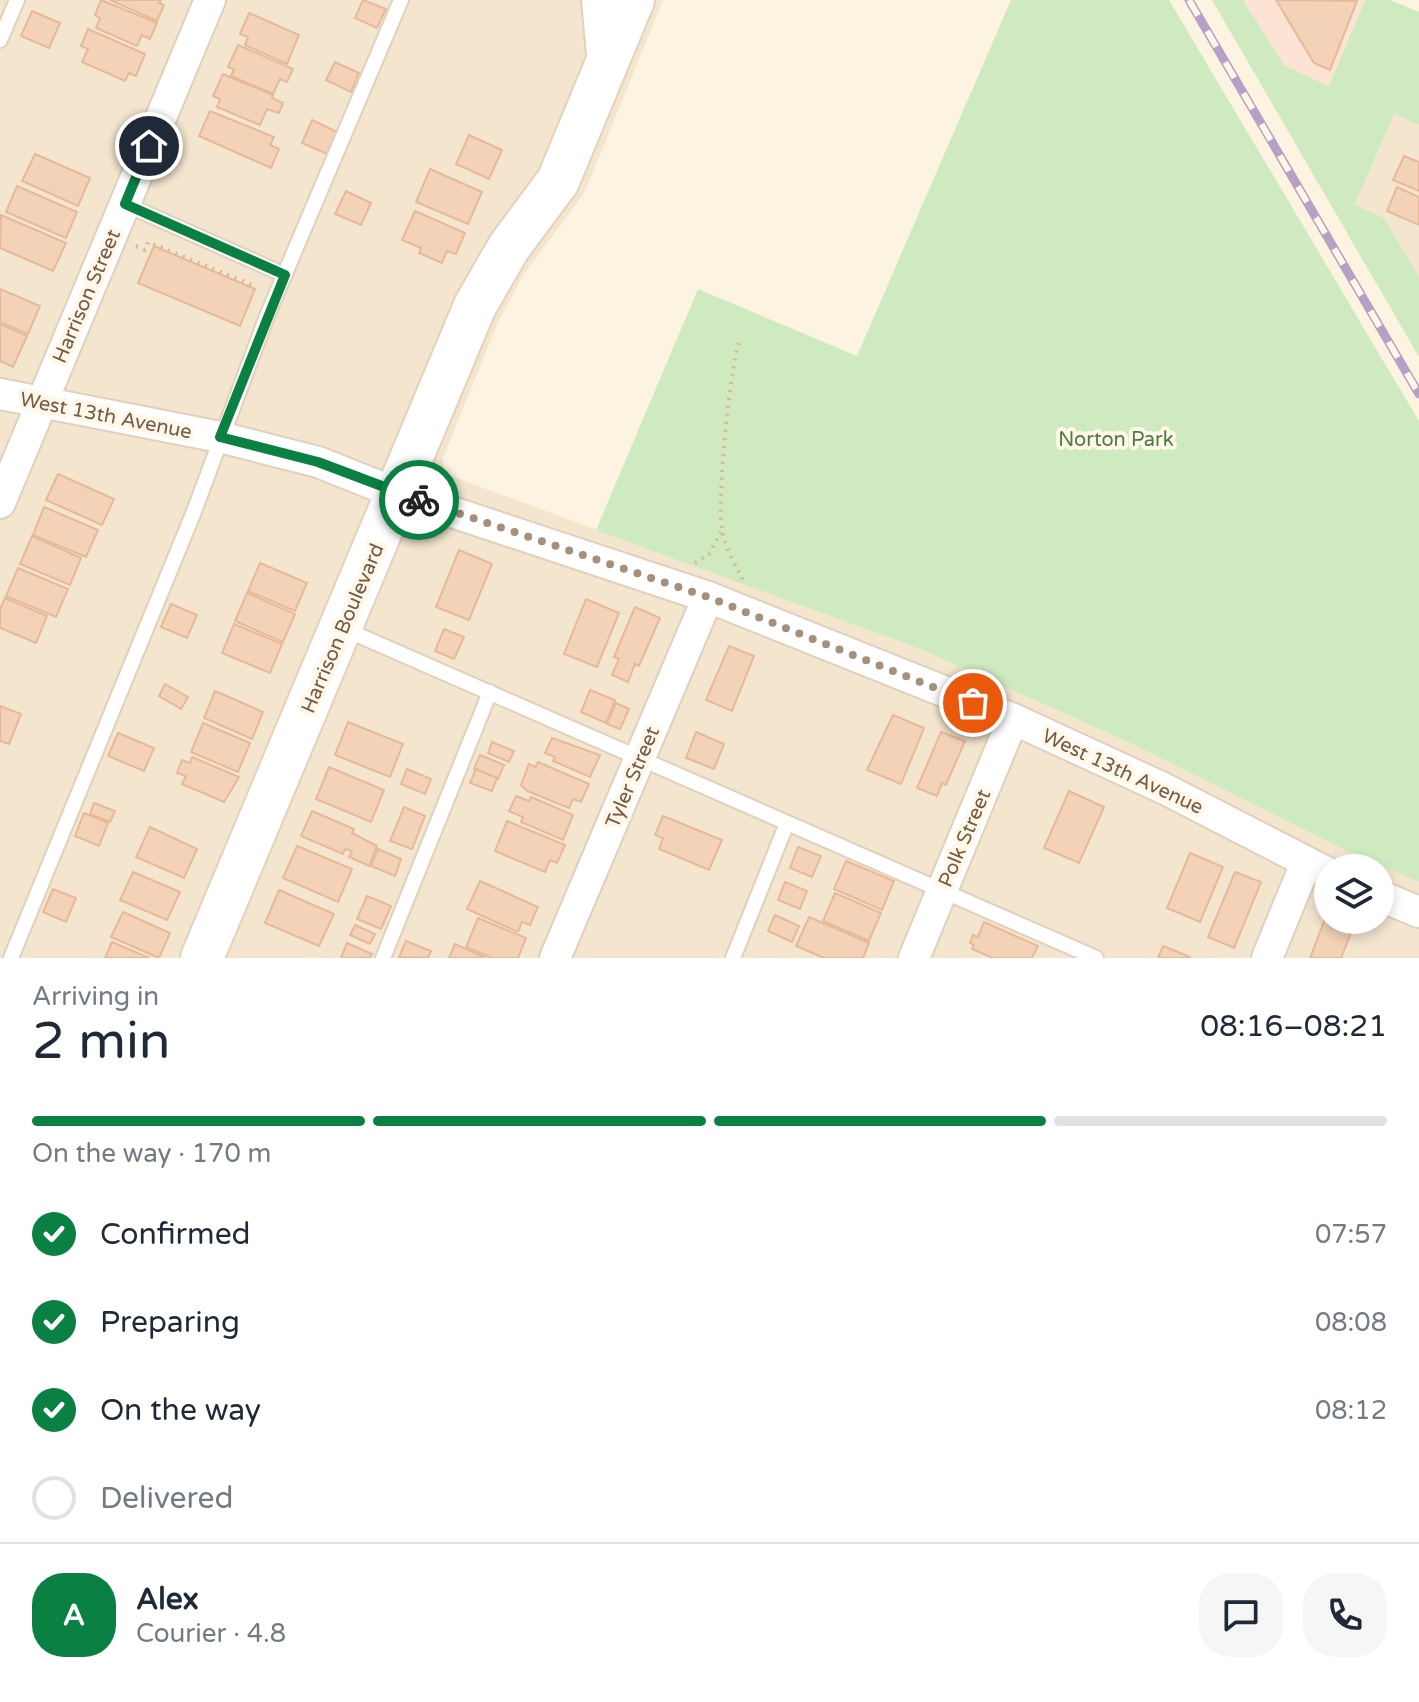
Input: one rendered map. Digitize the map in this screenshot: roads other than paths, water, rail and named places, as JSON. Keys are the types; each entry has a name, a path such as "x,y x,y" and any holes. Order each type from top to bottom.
{"street":[{"name":"Harrison Street","path":"0,503 210,0"},
{"path":"597,0 604,74"},
{"name":"Harrison Boulevard","path":"202,958 479,298 509,247 558,181 633,0"},
{"name":"West 13th Avenue","path":"0,394 220,437 318,462 398,494 708,597 1013,719 1163,788 1314,866"},
{"name":"Tyler Street","path":"555,958 708,597"},
{"name":"Polk Street","path":"914,958 1013,719"},
{"path":"1267,958 1314,873"},
{"path":"1394,902 1419,912"}],"lane":[{"path":"0,40 17,0"},
{"path":"11,958 193,514 220,437 285,275 401,0"},
{"path":"125,204 285,275"},
{"path":"342,628 1091,957"},
{"path":"383,958 490,692"},
{"path":"733,958 787,823"}],"railway":[{"path":"1189,0 1419,394"}],"park label":[{"name":"Norton Park","path":"1116,439"}]}
